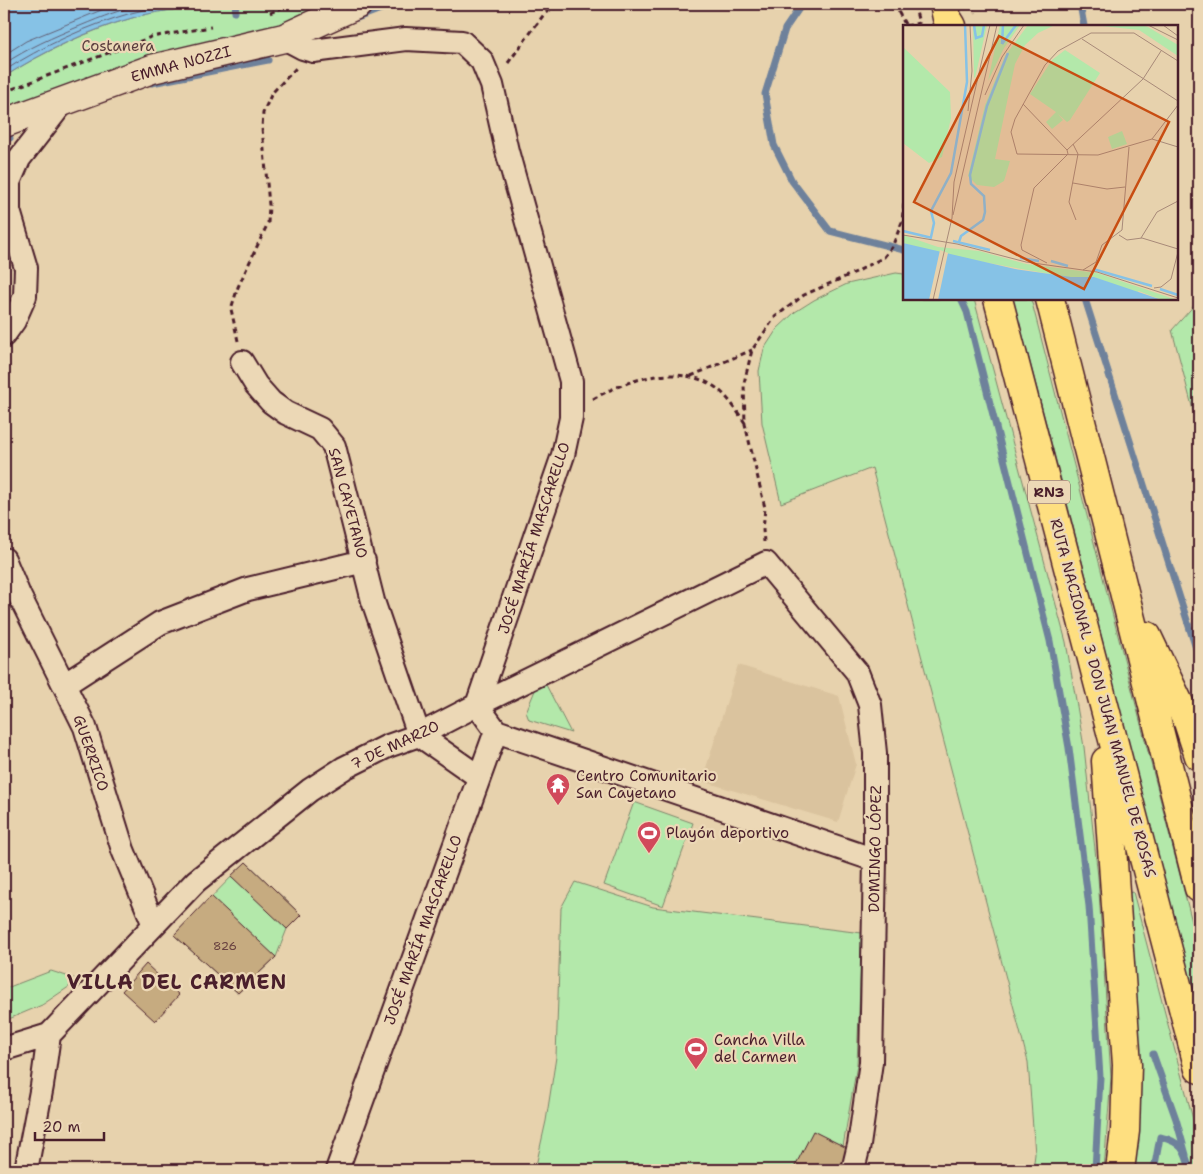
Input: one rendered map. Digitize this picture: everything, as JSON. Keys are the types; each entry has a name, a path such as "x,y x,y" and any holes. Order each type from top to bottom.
{"highway":[{"name":"RUTA NACIONAL 3 DON JUAN MANUEL DE ROSAS","path":"998,300 1199,1069"},
{"path":"1050,300 1118,574 1199,888"},
{"path":"1118,574 1188,722 1199,756"},
{"path":"1100,685 1114,854 1128,1065 1120,1170"}],"street":[{"name":"EMMA NOZZI","path":"4,123 152,69 284,38 358,4"},
{"path":"284,38 313,51"},
{"name":"JOSÉ MARÍA MASCARELLO","path":"313,51 406,39 462,42 482,61 492,85 507,151 571,381 571,418 563,455 478,705"},
{"path":"4,335 14,321 25,296 26,268 9,212 9,182 19,159 64,101"},
{"name":"SAN CAYETANO","path":"242,362 256,385 271,402 286,413 320,428 334,446 373,601 419,735"},
{"name":"GUERRICO","path":"4,559 19,595 85,728 123,850 154,925"},
{"path":"64,684 160,623 248,589 364,561"},
{"name":"7 DE MARZO","path":"4,1049 49,1035 196,881 310,790 344,768 388,746 419,735 766,563"},
{"name":"DOMINGO LÓPEZ","path":"766,563 858,672 870,704 875,753 871,1062 859,1145 853,1170"},
{"path":"478,705 496,731 875,860"},
{"name":"JOSÉ MARÍA MASCARELLO","path":"336,1170 496,731"},
{"path":"419,735 479,777"},
{"path":"26,1170 42,1086 49,1035"}],"path":[{"path":"492,85 545,13 562,4"},
{"path":"894,4 905,25"},
{"path":"912,25 919,24 914,4"},
{"path":"973,4 975,11"},
{"path":"242,362 231,309 238,287 268,223 269,205 262,113 272,93 313,51"},
{"path":"766,563 763,530 765,508 745,424 744,383 752,350 775,317 804,295 856,272 884,257 892,247 902,222 903,212"},
{"path":"691,376 752,350"},
{"path":"571,418 582,405 604,392 644,378 668,374 691,376 715,387 731,403 745,424"}],"shaded area":[{"path":"738,665 839,696 856,764 838,822 702,781"}],"green space":[{"name":"Costanera","path":"212,4 331,4 268,33 4,111 4,77 34,59 82,36 132,18 162,11"},
{"path":"896,273 903,274 903,300 974,300 1066,642 1084,747 1098,877 1111,1077 1104,1170 1033,1170 1035,1154 1028,1062 872,468 781,503 762,423 759,371 764,349 777,329 795,312 814,300 847,284"},
{"path":"1013,300 1031,300 1199,949 1199,1018"},
{"path":"1199,300 1199,433 1172,330"},
{"path":"544,681 571,733 529,720 526,712 536,688"},
{"name":"Playón deportivo","path":"634,802 693,823 663,906 604,885"},
{"path":"246,862 301,915 287,929 276,957 238,993 174,935"},
{"path":"575,882 653,907 862,933 857,1065 839,1170 535,1170 546,1121 556,1057 561,908"},
{"path":"1133,892 1199,1142 1199,1170 1133,1170 1127,893"},
{"path":"51,971 79,980 42,1005 4,1021 4,989"}],"water":[{"path":"4,4 212,4 152,13 116,23 66,43 4,77"}],"building":[{"path":"1195,4 1199,4 1199,35"},
{"path":"246,862 301,915 287,929 231,876"},
{"path":"211,896 276,957 238,993 174,935"},
{"path":"146,964 179,995 155,1021 122,991"},
{"path":"813,1131 849,1149 838,1170 793,1170"}],"waterway":[{"path":"235,12 236,4"},
{"path":"357,18 394,4"},
{"path":"802,4 785,29 765,94 774,145 792,181 830,231 903,250"},
{"path":"1080,4 1084,25"},
{"path":"152,83 268,60"},
{"path":"4,139 10,138"},
{"path":"961,300 967,312 1050,641 1069,748 1089,906 1100,1077 1095,1170"},
{"path":"1085,300 1199,658"},
{"path":"1153,1054 1176,1119 1186,1155"},
{"path":"1154,1170 1160,1137 1178,1144 1184,1152 1190,1170"}],"place":[{"name":"Centro Comunitario San Cayetano","path":"558,806"},
{"name":"Playón deportivo","path":"649,854"},
{"name":"Cancha Villa del Carmen","path":"696,1070"}],"district":[{"name":"VILLA DEL CARMEN","path":"177,982"}]}
